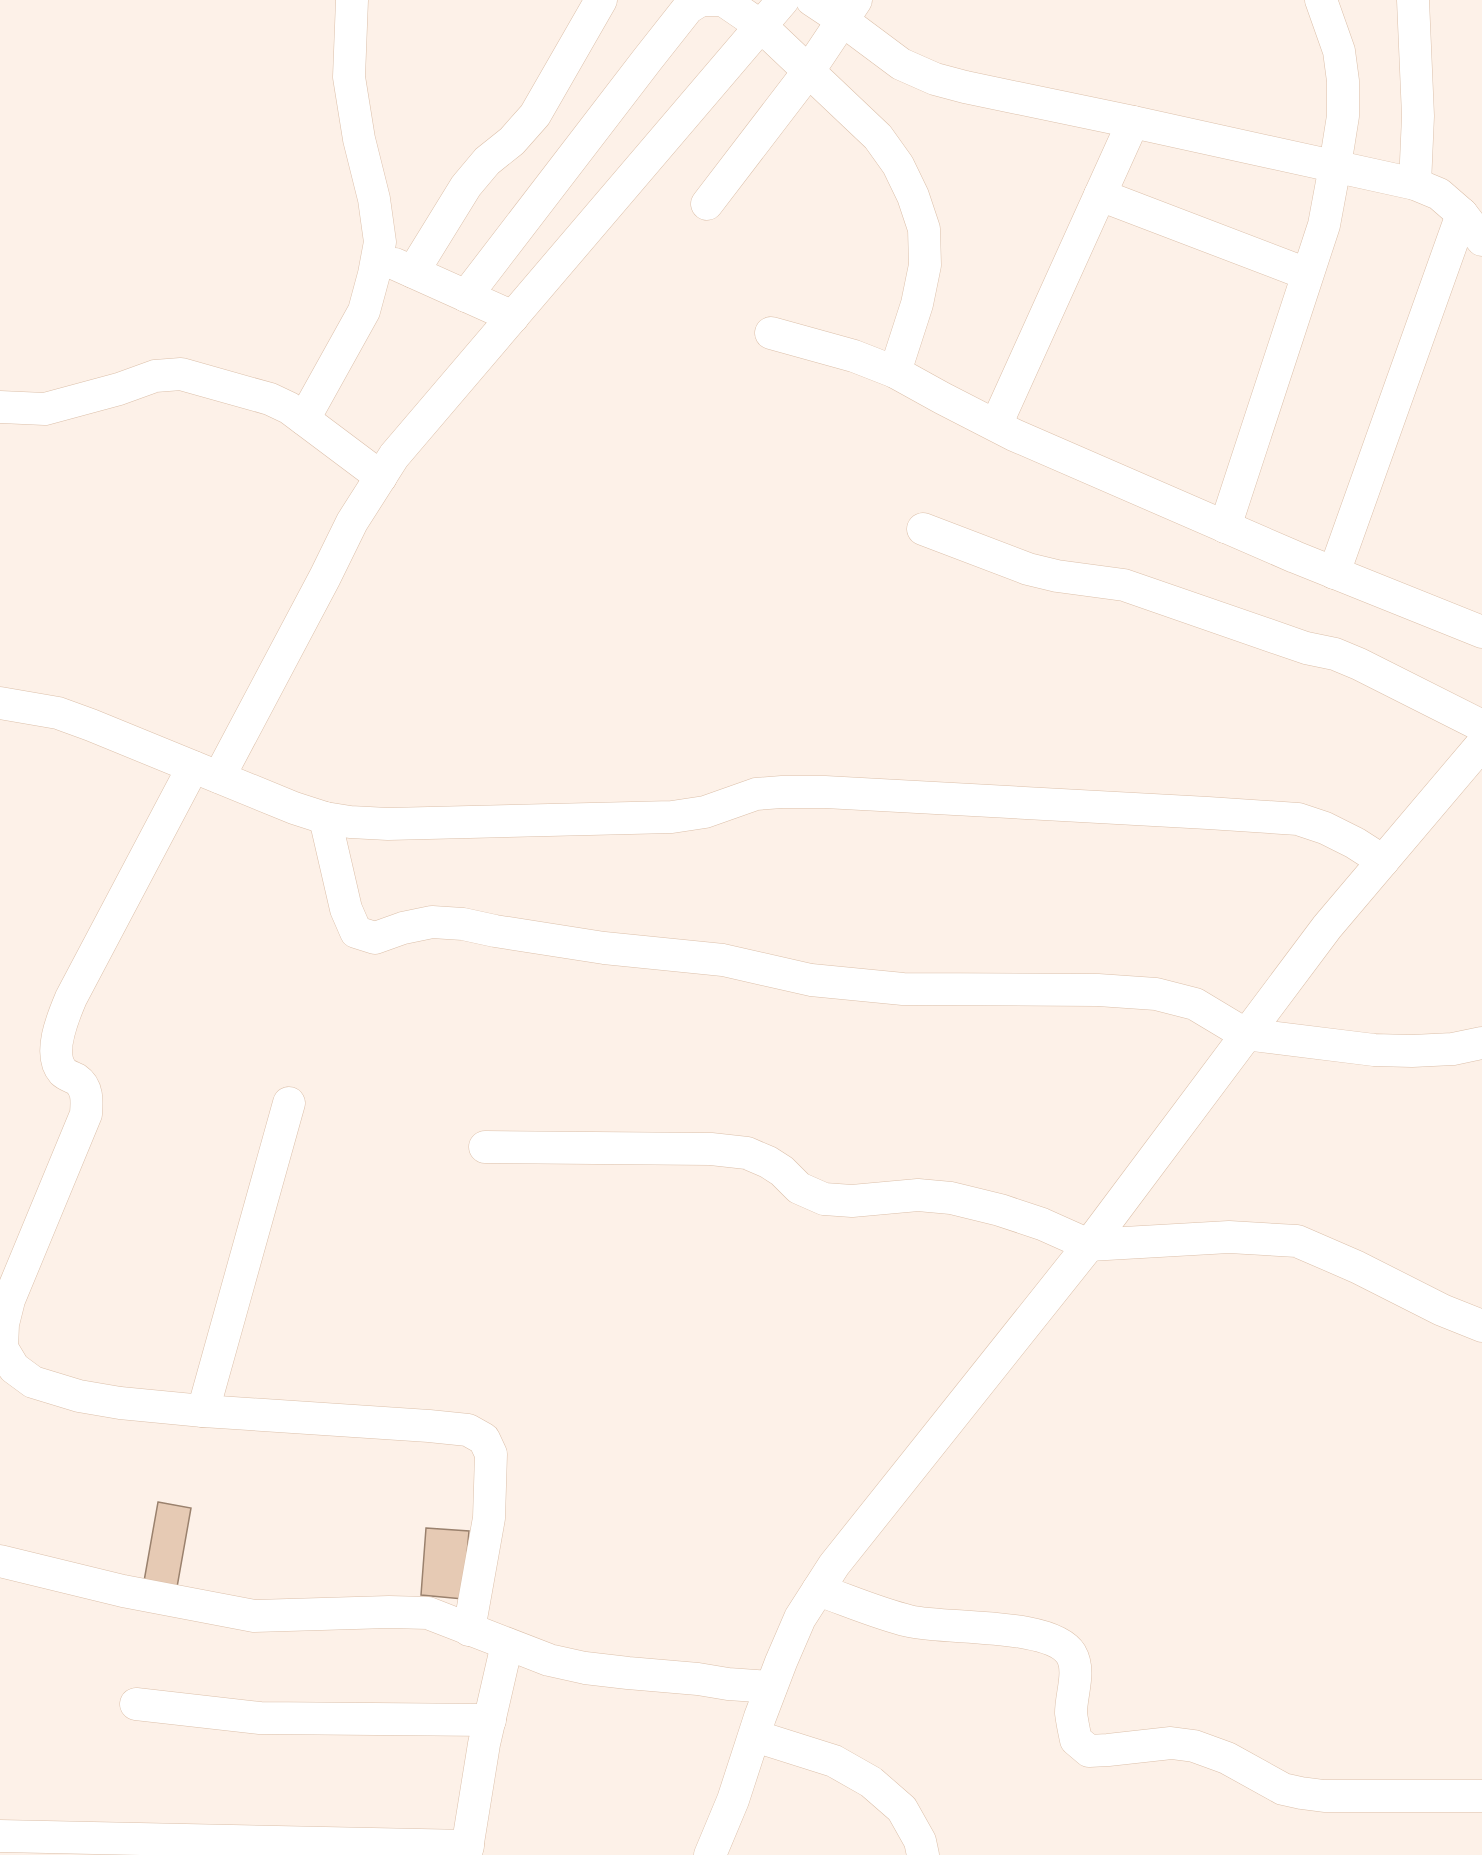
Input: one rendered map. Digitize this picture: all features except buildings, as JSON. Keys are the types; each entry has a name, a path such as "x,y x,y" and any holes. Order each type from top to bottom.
{"street":[{"path":"304,419 364,311 380,242 375,209 358,139 349,77 352,0"},
{"path":"413,272 466,186 487,161 512,141 535,115 601,0"},
{"path":"466,296 688,8 701,0 723,0 761,26 878,137 898,165 913,196 924,229 925,265 896,372"},
{"path":"469,1629 489,1518 491,1454 484,1439 468,1430 429,1426 203,1411 120,1403 79,1396 33,1382 14,1368 2,1348 3,1324 9,1300 86,1114 87,1096 80,1081 63,1071 56,1054 59,1027 71,998 325,577 352,522 394,456 783,0"},
{"path":"812,0 849,10 901,64 935,79 1415,184 1439,194 1462,214 1482,240"},
{"path":"1225,526 1324,225 1335,166 1343,116 1344,81 1340,51 1321,0"},
{"path":"1413,0 1418,116 1415,184"},
{"path":"707,204 808,72 849,10"},
{"path":"996,425 1133,122"},
{"path":"1100,195 1307,274"},
{"path":"1334,573 1462,214"},
{"path":"378,256 513,317"},
{"path":"771,333 854,356 896,372 996,425 1334,573 1482,632"},
{"path":"0,407 45,409 109,392 155,376 181,374 270,399 289,408 381,477"},
{"path":"924,529 1028,569 1057,576 1124,585 1306,648 1335,654 1482,726"},
{"path":"0,703 58,713 294,808 325,818 350,822 388,824 672,817 705,812 756,794 825,792 1298,819 1325,828 1383,861"},
{"path":"710,1855 733,1800 771,1687 800,1618 841,1556 1089,1245 1320,936 1482,744"},
{"path":"325,818 346,909 356,932 375,938 403,928 432,922 463,924 495,932 592,946 723,960 811,980 872,987 1098,990 1156,994 1195,1004 1245,1034 1374,1050 1453,1049 1482,1043"},
{"path":"203,1411 289,1103"},
{"path":"485,1147 711,1149 747,1153 782,1171 799,1188 824,1199 852,1202 918,1195 951,1198 1000,1210 1042,1224 1089,1245 1229,1237 1297,1241 1356,1267 1442,1310 1482,1326"},
{"path":"0,1560 123,1591 254,1616 428,1613 549,1660 585,1668 771,1687"},
{"path":"818,1590 908,1621 942,1627 1008,1630 1038,1634 1059,1642 1071,1654 1075,1672 1071,1712 1076,1740 1089,1751 1171,1743 1194,1746 1227,1758 1283,1789 1324,1796 1482,1796"},
{"path":"0,1836 467,1850 484,1744 507,1644"},
{"path":"136,1704 260,1718 490,1720"},
{"path":"754,1736 834,1761 871,1782 902,1809 920,1841 924,1855"}]}
